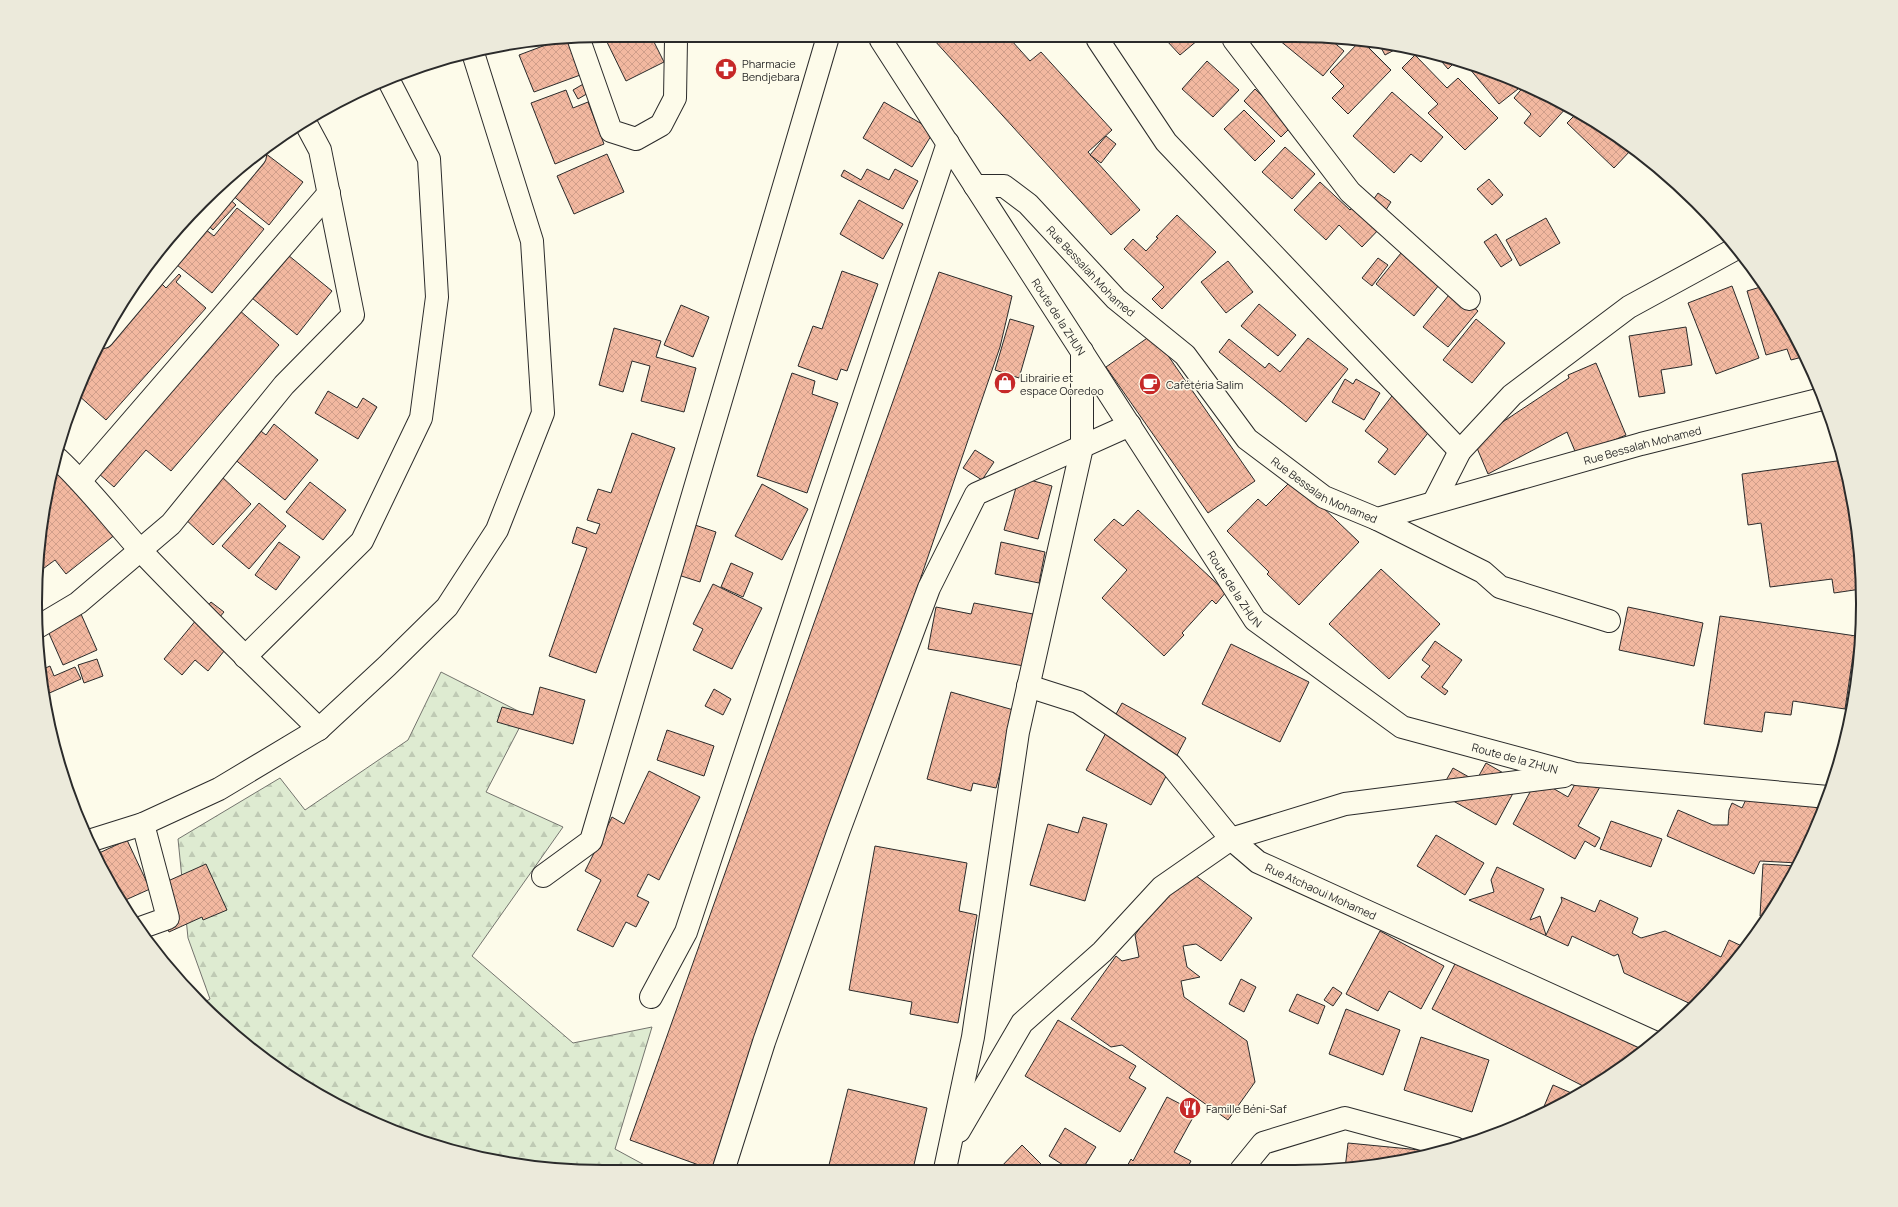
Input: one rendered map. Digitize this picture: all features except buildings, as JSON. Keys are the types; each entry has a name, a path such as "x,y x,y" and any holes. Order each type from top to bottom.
{"street":[{"path":"580,43 611,131 636,139 661,125 675,98 676,42"},
{"path":"543,876 591,841 826,42"},
{"name":"Route de la ZHUN","path":"882,42 1255,620 1402,727 1576,774 1821,796"},
{"path":"1099,42 1166,142 1460,451"},
{"path":"1236,42 1350,192 1469,299"},
{"path":"94,839 143,824 219,789 319,729 387,666 447,607 497,530 543,413 532,241 474,57"},
{"path":"245,657 362,541 420,418 437,297 429,159 391,84"},
{"path":"43,624 78,603 171,524 284,385 353,315 320,150 308,127"},
{"path":"651,997 686,932 948,143"},
{"path":"124,311 236,179"},
{"name":"Rue Bessalah Mohamed","path":"975,186 1004,186 1028,204 1116,299 1185,355 1247,439 1324,497 1377,519 1641,444 1817,400"},
{"path":"81,480 329,193"},
{"path":"1434,502 1460,451 1512,395 1629,307 1731,251"},
{"path":"946,1165 973,1037 1018,732 1082,447 1082,351"},
{"path":"725,1165 764,1042 836,837 928,588 976,494 1130,426"},
{"path":"60,461 81,480 141,550 245,657 319,729"},
{"path":"1377,519 1483,572 1500,587 1609,621"},
{"name":"Rue Atchaoui Mohamed","path":"1028,686 1078,702 1171,765 1231,839 1258,862 1648,1039"},
{"path":"949,1148 1022,1023 1102,952 1162,887 1231,839 1346,804 1576,774"},
{"path":"143,824 168,918 145,926"},
{"path":"1245,1165 1263,1143 1345,1118 1444,1145"}],"green space":[{"path":"441,672 526,715 486,792 563,827 472,956 573,1043 652,1027 615,1149 644,1165 567,1164 530,1160 458,1146 423,1135 355,1107 323,1090 262,1049 233,1026 206,1001 210,999 188,938 178,839 280,778 305,810 408,740"}],"place":[{"name":"Pharmacie Bendjebara","path":"726,69"},
{"name":"Librairie et espace Ooredoo","path":"1005,383"},
{"name":"Cafétéria Salim","path":"1150,384"},
{"name":"Famille Béni-Saf","path":"1190,1108"}]}
